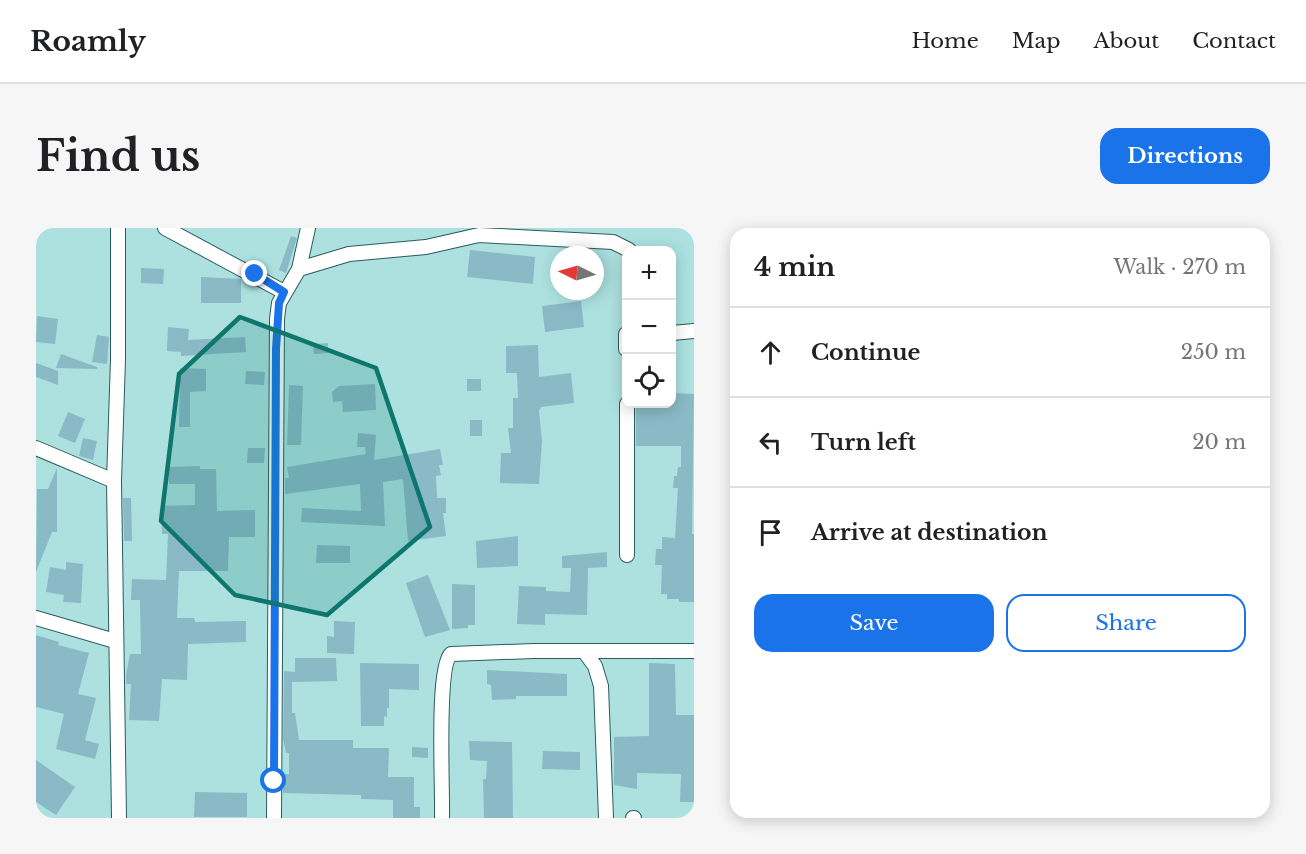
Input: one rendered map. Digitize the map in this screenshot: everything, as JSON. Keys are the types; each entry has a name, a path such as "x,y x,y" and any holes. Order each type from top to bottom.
{"street":[{"path":"118,228 118,359 114,481 115,641 120,818"},
{"path":"165,228 284,292"},
{"path":"274,818 278,311 284,292 299,269 308,228"},
{"path":"299,269 349,254 426,247 463,233 612,242 622,247"},
{"path":"304,252 328,261"},
{"path":"676,333 694,331"},
{"path":"627,408 627,555"},
{"path":"36,448 114,481"},
{"path":"36,618 115,641"},
{"path":"584,651 595,666 601,687 606,818"},
{"path":"442,818 442,707 447,658 456,653 694,651"}],"highlighted area":[{"path":"240,317 376,368 430,527 327,615 235,595 161,521 179,374"}],"building":[{"path":"291,236 297,238 286,273 279,270"},
{"path":"470,250 535,257 533,284 467,277"},
{"path":"141,268 164,269 163,284 141,283"},
{"path":"201,277 241,279 241,303 201,303"},
{"path":"581,301 584,327 545,332 542,306"},
{"path":"37,316 58,319 55,344 36,342"},
{"path":"168,327 189,329 188,340 245,337 246,352 181,356 181,352 167,351"},
{"path":"97,335 109,337 107,364 92,362"},
{"path":"328,343 328,353 314,354 313,344"},
{"path":"538,345 539,377 571,373 574,403 541,407 539,411 542,441 539,484 500,483 501,453 511,453 508,428 513,428 513,398 518,398 517,373 506,373 506,346"},
{"path":"61,354 97,367 97,369 56,368"},
{"path":"36,363 58,371 58,385 36,377"},
{"path":"180,368 206,369 206,391 190,392 190,427 179,427"},
{"path":"246,371 265,372 264,385 245,384"},
{"path":"467,379 481,379 481,391 467,391"},
{"path":"375,384 376,410 343,412 342,401 333,402 332,392 339,386"},
{"path":"289,385 303,386 301,445 287,445"},
{"path":"676,393 694,394 692,534 694,534 694,602 679,602 679,599 667,599 667,594 661,594 662,565 655,565 656,549 662,549 662,537 675,538 678,488 673,488 674,476 677,476 678,467 681,467 681,446 636,446 636,408 676,408"},
{"path":"68,412 85,419 75,443 58,436"},
{"path":"470,420 482,420 482,436 470,436"},
{"path":"358,433 376,435 374,460 440,449 443,465 439,465 441,475 436,476 437,498 446,498 446,513 443,513 446,536 408,541 403,479 383,482 385,526 301,522 302,508 361,511 360,484 285,494 285,478 289,478 287,467 366,454 365,447 357,447"},
{"path":"83,438 97,441 93,460 79,456"},
{"path":"248,448 265,448 264,463 247,463"},
{"path":"200,466 200,469 216,469 217,511 255,510 255,537 229,537 228,571 179,571 177,618 194,618 195,622 246,621 246,642 188,644 187,680 162,679 159,721 129,720 131,684 126,684 126,675 130,654 141,654 140,600 131,600 132,579 166,580 168,534 162,534 161,506 195,505 195,484 169,484 169,467"},
{"path":"57,468 57,532 52,532 36,572 37,489 48,489"},
{"path":"123,498 131,498 132,541 124,541"},
{"path":"518,536 518,566 477,568 476,541"},
{"path":"317,545 350,546 350,563 316,563"},
{"path":"607,552 607,567 588,568 587,615 545,614 545,625 517,624 519,586 546,587 546,591 570,592 571,568 562,568 562,556"},
{"path":"66,562 83,564 81,603 63,602 64,595 46,592 50,567 66,570"},
{"path":"428,575 450,630 425,637 406,583"},
{"path":"452,584 475,585 475,625 452,629"},
{"path":"334,621 355,622 354,654 327,653 327,636 334,637"},
{"path":"36,635 59,642 58,645 89,653 78,694 96,698 85,740 99,744 95,759 56,749 64,714 36,707"},
{"path":"295,658 336,658 337,681 292,682 292,713 295,713 299,740 353,740 353,748 389,748 388,777 414,777 414,807 420,807 420,818 393,818 393,800 361,799 361,795 283,793 283,774 289,774 289,753 286,753 283,739 284,671 295,672"},
{"path":"360,663 419,664 419,690 389,689 389,708 387,708 387,717 384,716 384,726 361,726"},
{"path":"649,663 675,664 676,715 694,715 694,802 680,802 681,774 637,773 637,789 614,785 614,737 649,736"},
{"path":"487,670 567,674 567,696 516,696 516,699 492,700 491,685 487,684"},
{"path":"469,741 512,742 513,818 484,818 483,779 486,779 487,761 470,760"},
{"path":"412,747 428,748 428,758 412,757"},
{"path":"543,751 580,752 580,770 542,769"},
{"path":"36,760 75,787 56,815 36,802"},
{"path":"195,792 247,793 247,817 194,817"}],"route":[{"path":"255,274 284,292 279,303 276,349 278,386 274,482 276,502 273,641 274,781"}]}
